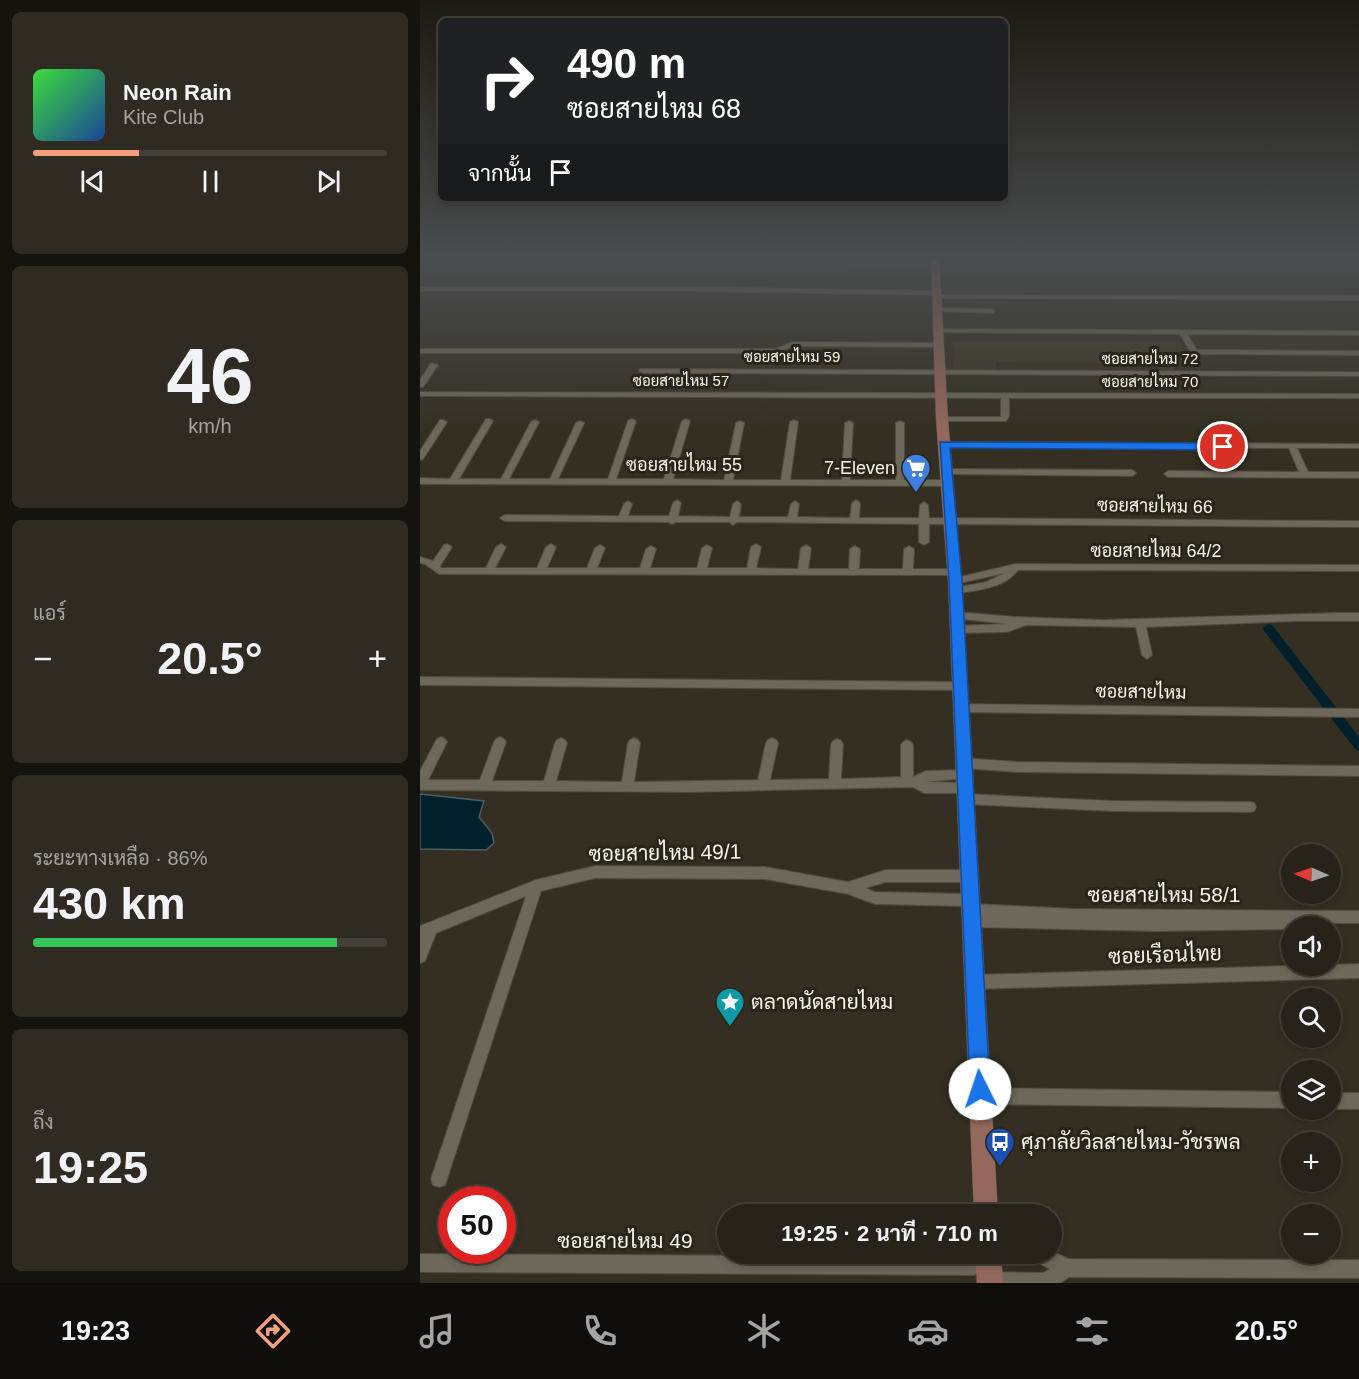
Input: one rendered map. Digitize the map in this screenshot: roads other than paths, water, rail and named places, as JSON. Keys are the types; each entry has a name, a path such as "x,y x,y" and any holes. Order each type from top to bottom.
{"main road":[{"path":"937,315 942,419 955,581 985,1204"}],"street":[{"path":"1183,333 1195,351 1359,353"},
{"path":"420,351 778,351 792,344 938,338 1183,333 1359,333"},
{"path":"1273,333 1285,353"},
{"path":"420,385 434,365"},
{"name":"ซอยสายไหม 59","path":"643,370 940,371"},
{"name":"ซอยสายไหม 72","path":"940,371 1359,374"},
{"name":"ซอยสายไหม 57","path":"420,394 942,395"},
{"name":"ซอยสายไหม 70","path":"942,395 1359,396"},
{"path":"942,419 1003,419 1005,417 1005,396"},
{"path":"453,481 489,421"},
{"path":"610,482 633,421"},
{"path":"668,482 687,421"},
{"path":"420,457 443,422"},
{"path":"504,481 535,422"},
{"path":"785,481 794,422"},
{"path":"553,481 580,423"},
{"path":"728,481 740,423"},
{"path":"846,481 849,423"},
{"path":"900,423 900,482"},
{"path":"944,444 1359,446"},
{"path":"1292,446 1305,475"},
{"name":"ซอยสายไหม 55","path":"420,481 900,482 947,477 1132,473"},
{"path":"1168,474 1359,475"},
{"path":"672,521 677,503"},
{"path":"854,521 856,503"},
{"path":"622,520 628,504"},
{"path":"733,522 737,504"},
{"path":"792,521 795,504"},
{"path":"924,505 924,542"},
{"name":"ซอยสายไหม 66","path":"505,518 733,522 951,520 1359,524"},
{"path":"435,566 447,547"},
{"path":"489,571 501,547"},
{"path":"541,571 551,547"},
{"path":"751,571 756,547"},
{"path":"591,571 600,548"},
{"path":"701,571 707,548"},
{"path":"803,571 806,548"},
{"path":"644,571 651,549"},
{"path":"854,571 855,549"},
{"path":"908,572 909,549"},
{"path":"420,560 439,570 908,572 955,581"},
{"name":"ซอยสายไหม 64/2","path":"955,581 1000,580 1011,575 1015,567 1359,568"},
{"path":"957,622 1007,628 1023,623 1140,623 1305,615 1359,616"},
{"path":"1140,623 1147,655"},
{"path":"420,681 959,686"},
{"name":"ซอยสายไหม","path":"960,708 1359,713"},
{"path":"441,742 420,784 763,786 911,782 924,788 964,781 1017,767 1359,771"},
{"path":"484,785 500,742"},
{"path":"549,785 561,743"},
{"path":"627,786 634,743"},
{"path":"763,786 772,743"},
{"path":"835,785 837,744"},
{"path":"907,745 911,782"},
{"path":"964,781 1113,806 1250,807"},
{"name":"ซอยสายไหม 49/1","path":"425,931 536,886 595,872 765,873 848,888 875,898 905,899 970,911"},
{"name":"ซอยสายไหม 49/1","path":"848,888 886,876 905,878 968,876"},
{"path":"905,878 905,899"},
{"path":"439,1179 536,886"},
{"name":"ซอยสายไหม 58/1","path":"970,911 1073,915 1359,917"},
{"name":"ซอยสายไหม 58/1","path":"970,911 1156,925 1359,924"},
{"path":"420,956 425,931"},
{"name":"ซอยเรือนไทย","path":"973,982 1359,971"},
{"path":"980,1096 1281,1100"},
{"path":"1341,1101 1359,1101"},
{"name":"ซอยสายไหม 49","path":"420,1263 985,1268 1045,1282 1067,1268"},
{"path":"1059,1264 1067,1268 1359,1269"}],"water":[{"path":"420,794 484,801 479,817 492,833 494,843 486,850 420,849"}],"waterway":[{"path":"1268,628 1359,746"}],"place":[{"name":"7-Eleven","path":"916,494"},
{"name":"ตลาดนัดสายไหม","path":"730,1028"},
{"name":"ศุภาลัยวิลสายไหม-วัชรพล","path":"1000,1168"}]}
